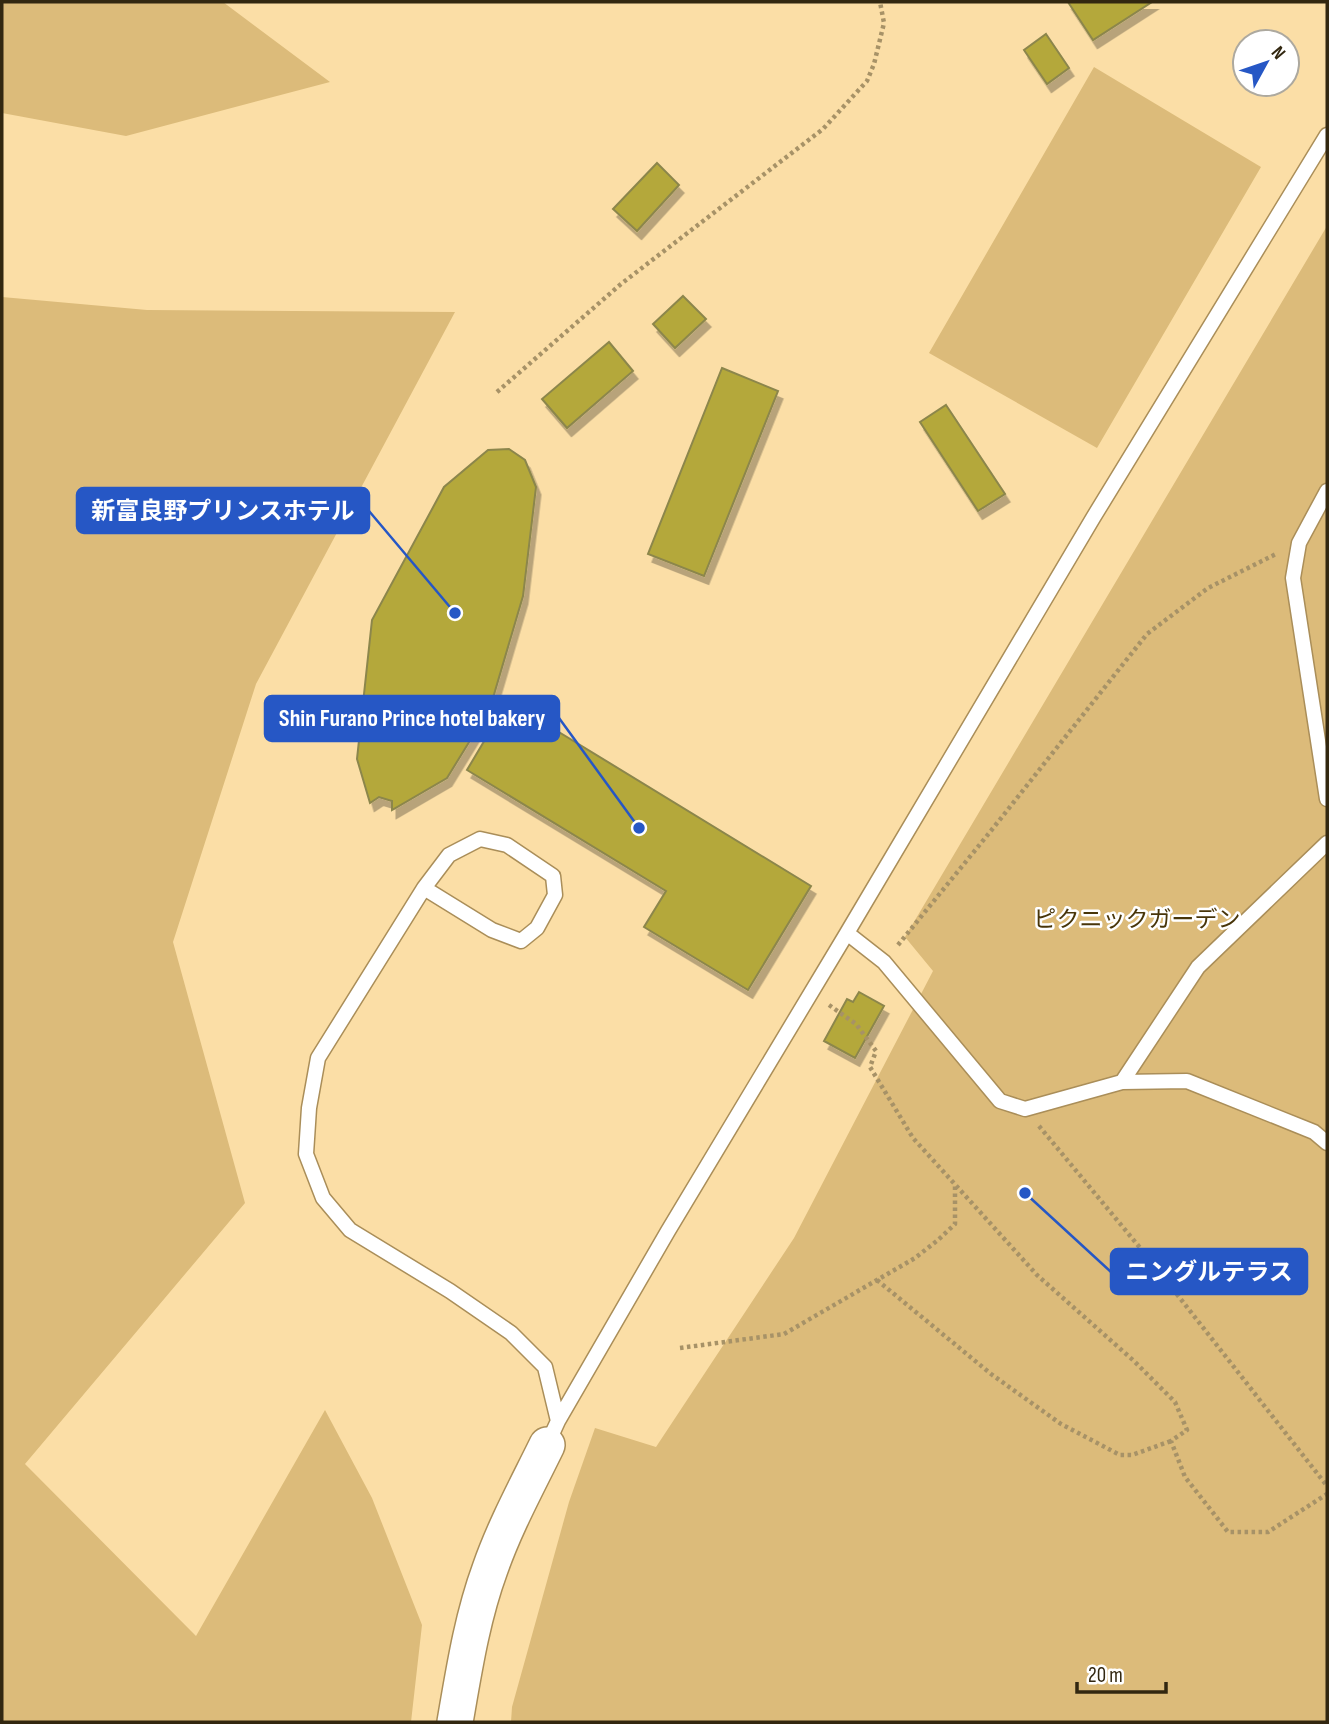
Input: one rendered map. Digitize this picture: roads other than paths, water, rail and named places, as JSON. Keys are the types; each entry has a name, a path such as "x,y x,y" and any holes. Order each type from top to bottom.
{"street":[{"path":"455,1722 471,1630 490,1569 552,1433"}],"lane":[{"path":"552,1433 668,1231 1093,517 1327,135"},
{"path":"1327,491 1299,543 1293,578 1327,799"},
{"path":"424,888 492,930 521,941 537,928 555,895 553,876 507,845 480,839 449,855 424,888 318,1058 309,1108 306,1153 323,1198 351,1230 450,1291 511,1333 545,1367 552,1433"},
{"path":"1122,1082 1198,967 1327,843"},
{"path":"847,933 884,962 1000,1101 1025,1109 1122,1082 1187,1081 1314,1132 1327,1143"}],"place":[{"name":"新富良野プリンスホテル","path":"455,613"},
{"name":"Shin Furano Prince hotel bakery","path":"639,828"},
{"name":"ニングルテラス","path":"1025,1193"}],"park label":[{"name":"ピクニックガーデン","path":"1137,920"}]}
